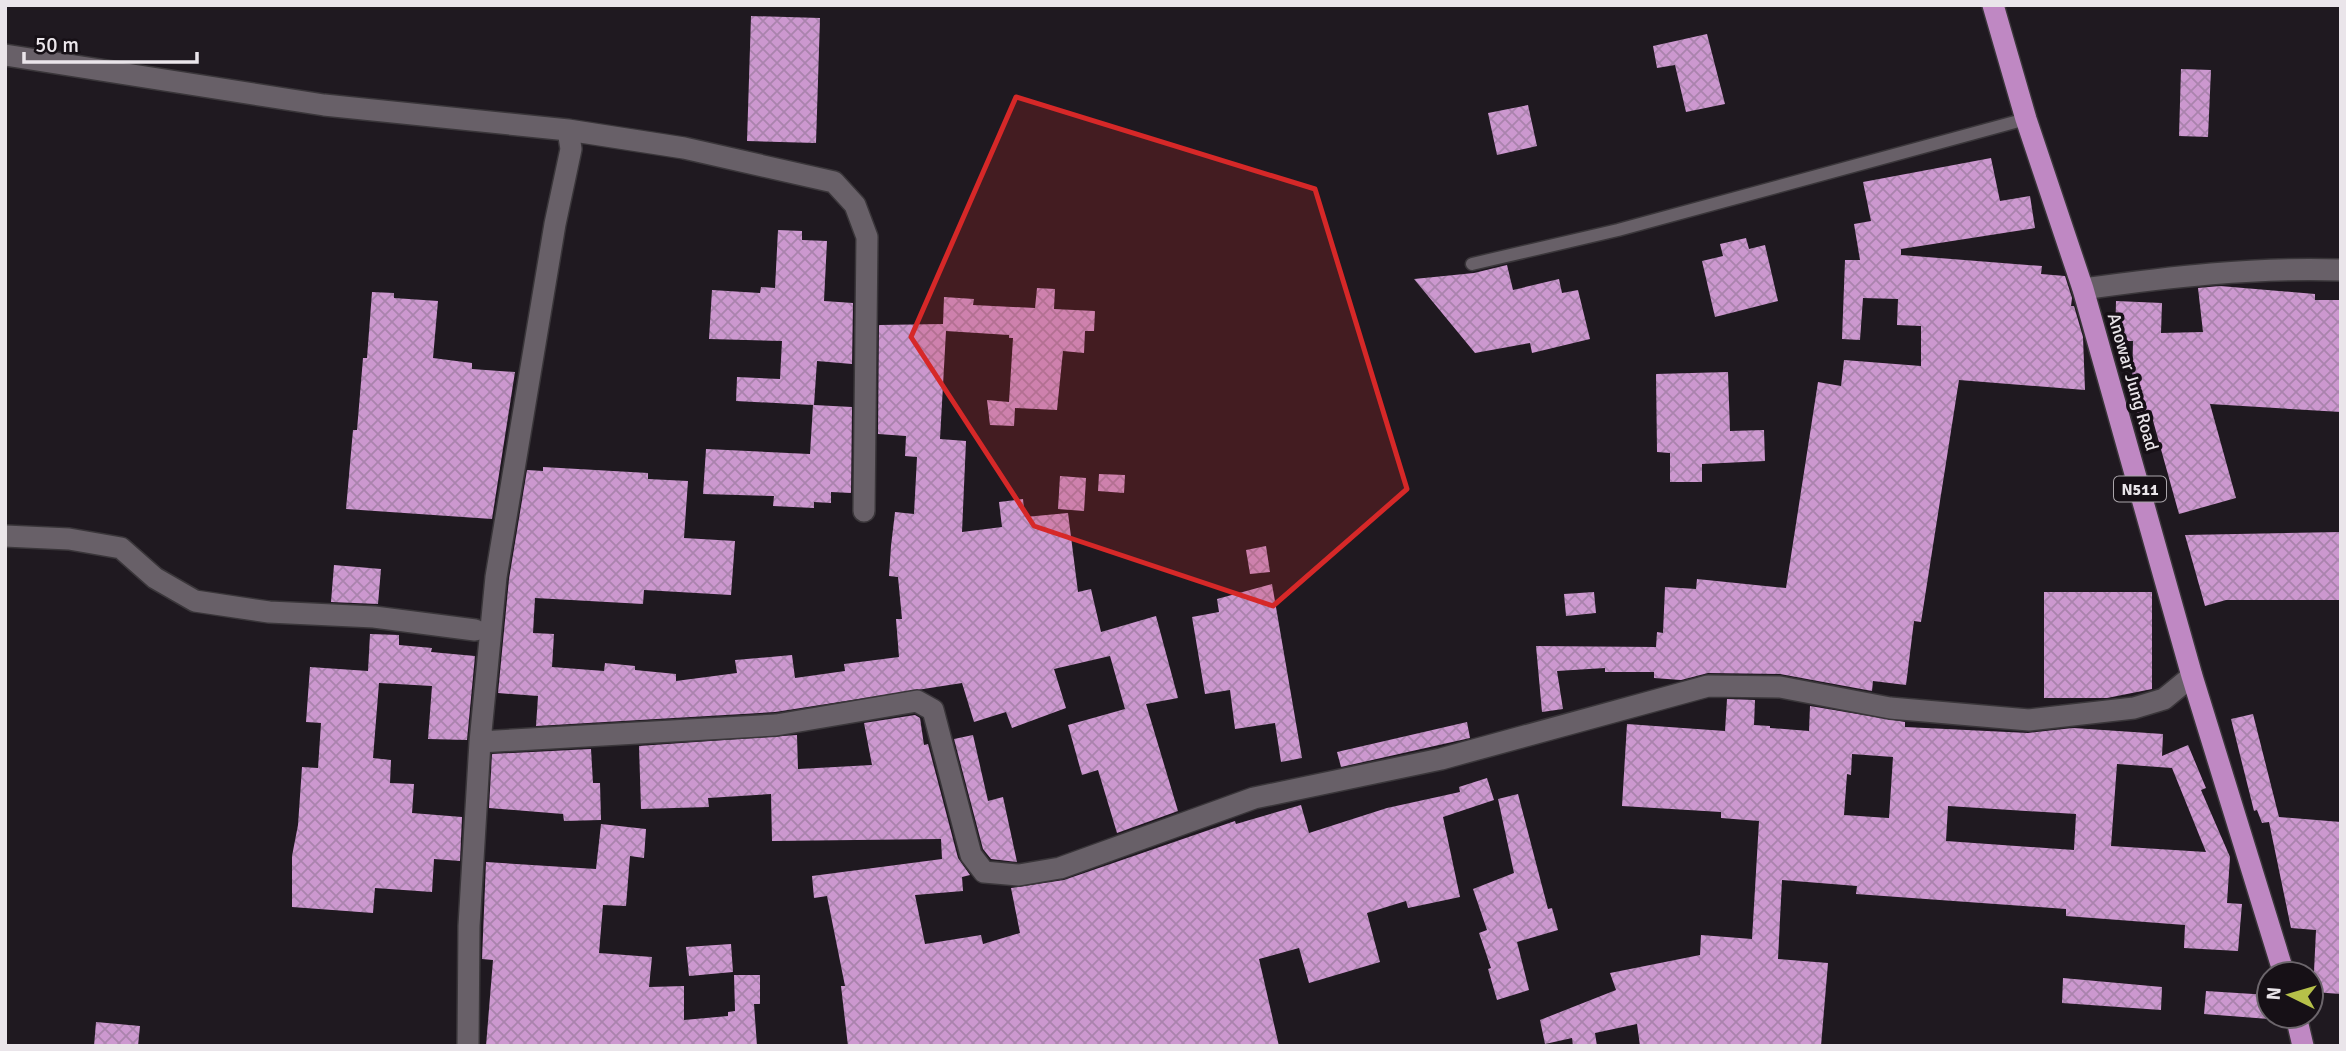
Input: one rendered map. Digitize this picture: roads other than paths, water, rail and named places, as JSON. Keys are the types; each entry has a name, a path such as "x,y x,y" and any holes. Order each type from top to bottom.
{"highway":[{"name":"Anowar Jung Road","path":"1993,5 2026,119 2083,289 2192,676 2280,960"}],"street":[{"path":"5,55 324,105 568,130 684,148 834,182 855,205 867,237 864,512"},
{"path":"468,1046 469,926 480,742 496,577 555,224 571,149 568,130"},
{"path":"2083,289 2204,272 2276,268 2341,270"},
{"path":"5,536 69,539 121,548 155,578 195,601 269,612 374,617 475,630"},
{"path":"480,742 776,725 917,702 933,710 971,855 984,872 1002,876 1060,868 1254,798 1441,759 1708,686 1780,687 1890,708 2029,720 2134,708 2164,699 2192,676"}],"lane":[{"path":"1472,264 1618,230 2026,119"}]}
